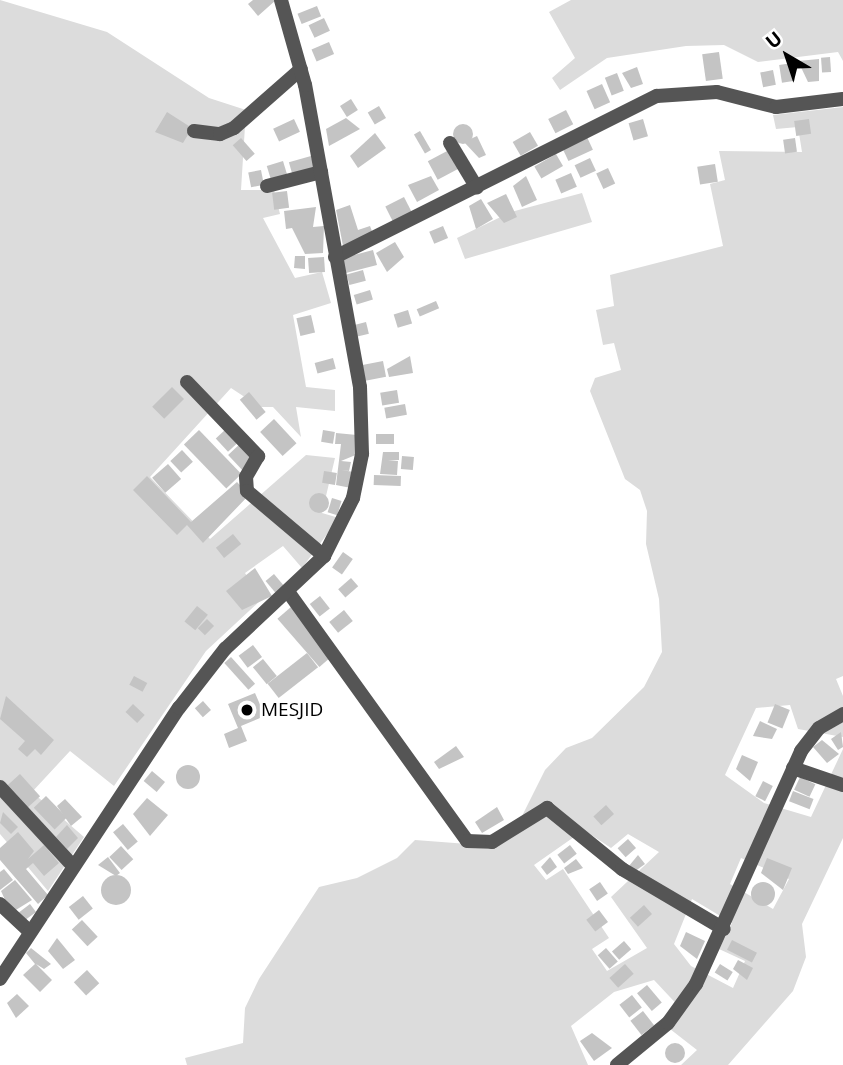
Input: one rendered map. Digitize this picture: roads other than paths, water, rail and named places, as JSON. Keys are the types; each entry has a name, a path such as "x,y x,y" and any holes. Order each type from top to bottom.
{"street":[{"path":"0,979 206,672 324,556 353,498 363,432 321,172 301,69 281,0"},
{"path":"194,131 220,134 234,128 301,69"},
{"path":"335,257 477,188 558,140 657,96 717,92 776,107 843,99"},
{"path":"450,143 477,188"},
{"path":"267,186 321,172"},
{"path":"187,382 258,456 246,477 247,491 324,556"},
{"path":"289,593 467,841 486,844 547,808 638,880 724,929"},
{"path":"617,1065 683,1004 724,929 793,768 812,734 843,713"},
{"path":"793,768 843,785"},
{"path":"0,787 74,866"},
{"path":"0,904 30,932"}],"place":[{"name":"MESJID","path":"247,710"}]}
